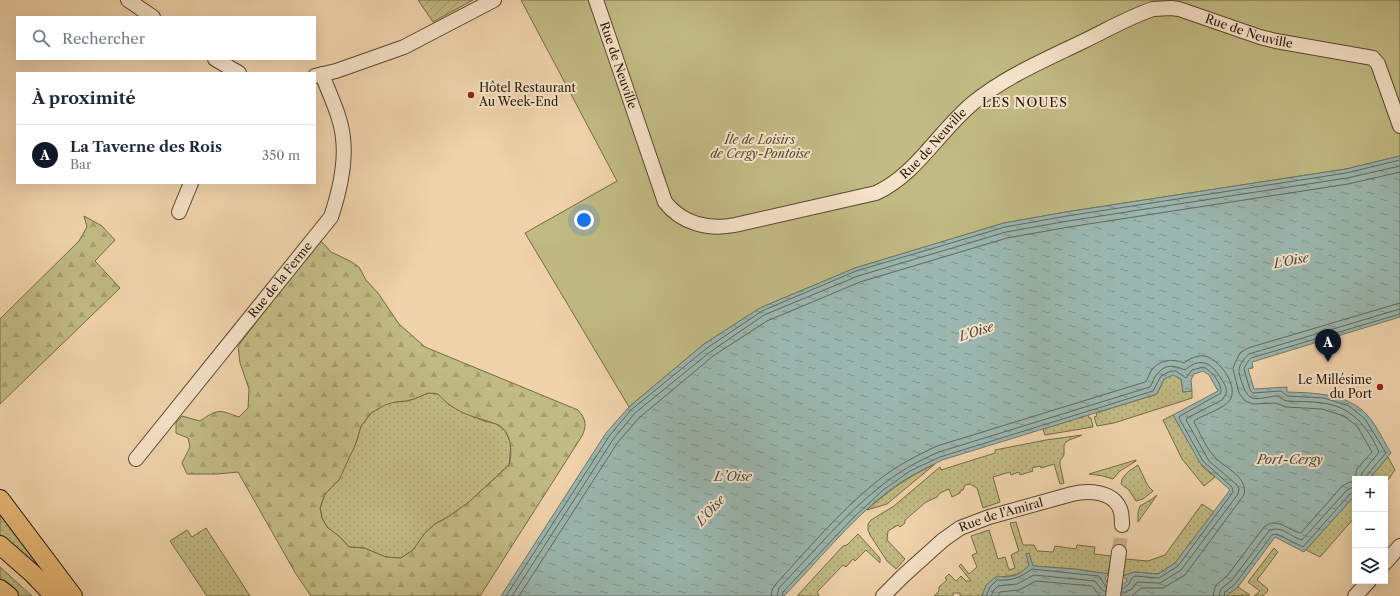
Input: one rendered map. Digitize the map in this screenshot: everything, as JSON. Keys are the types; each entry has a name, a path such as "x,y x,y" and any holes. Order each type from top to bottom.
{"main road":[{"path":"0,499 73,596"},
{"path":"0,545 33,574 54,596"},
{"path":"0,559 20,577 37,596"},
{"path":"0,589 9,596"}],"street":[{"path":"128,0 152,16"},
{"path":"318,75 336,71 404,47 494,0"},
{"name":"Rue de Neuville","path":"596,0 665,202 682,218 710,227 743,224 876,193 890,187 909,171 958,116 990,90 1030,67 1153,9 1179,9 1271,40 1371,57 1376,60 1378,64 1400,126"},
{"path":"217,60 237,72"},
{"name":"Rue de la Ferme","path":"136,458 332,217 342,171 344,138 340,123 318,75"},
{"path":"179,212 192,184"},
{"name":"Rue de l'Amiral","path":"883,596 943,540 960,528 989,517 1084,492 1099,493 1112,499 1120,509 1122,525"},
{"path":"1388,560 1400,546"},
{"path":"1113,596 1119,555"},
{"path":"1355,596 1366,584"}],"green space":[{"path":"418,0 473,0 433,22"},
{"name":"Île de Loisirs de Cergy-Pontoise","path":"521,0 1400,0 1400,156 1346,169 1004,223 855,268 760,308 704,344 629,407 525,233 617,181"},
{"path":"84,216 102,226 115,240 95,261 120,288 0,404 0,319 79,241 87,227"},
{"path":"322,242 331,252 359,267 366,280 378,293 399,324 425,347 578,410 583,416 585,429 582,436 480,596 311,596 296,574 238,472 218,474 187,474 182,463 190,447 188,438 176,433 176,423 182,416 200,421 215,412 223,412 239,417 248,408 249,389 240,363 238,346 317,243","holes":["428,393 438,394 447,403 458,410 501,427 505,431 510,442 511,454 509,465 469,502 435,524 425,533 413,550 401,558 386,557 364,548 349,547 340,537 327,527 322,518 320,508 325,494 339,480 356,443 361,426 371,413 385,405 414,399"]},
{"path":"1173,374 1181,379 1183,392 1192,391 1192,398 1114,423 1097,426 1094,417 1097,416 1096,413 1157,394 1164,379"},
{"path":"428,393 438,394 449,405 484,421 497,424 506,432 511,444 509,465 469,502 435,524 425,533 413,550 401,558 386,557 364,548 349,547 340,537 327,527 322,518 320,508 325,494 356,443 361,426 371,413 385,404 414,399"},
{"path":"1088,415 1089,418 1091,418 1093,427 1045,435 1043,429"},
{"path":"1173,415 1203,467 1215,477 1204,486 1182,459 1163,420"},
{"path":"1082,435 1067,441 1064,445 1064,455 1060,461 1060,465 1064,483 1060,484 1054,464 1041,468 1040,466 1032,468 1033,471 1020,475 1019,472 1011,475 1010,472 993,477 1000,502 983,508 977,488 970,484 965,485 960,493 952,497 949,489 926,502 905,520 905,523 900,527 898,525 888,531 887,540 905,559 896,569 887,561 870,535 868,524 871,520 894,506 940,467 941,470 995,453 995,450"},
{"path":"1388,457 1395,470 1388,480 1388,476 1372,476"},
{"path":"1136,460 1120,471 1113,479 1089,474"},
{"path":"935,464 887,504 867,510 899,484"},
{"path":"1138,465 1148,486 1153,491 1143,499 1136,501 1129,490 1121,484 1125,475"},
{"path":"1157,495 1138,522 1138,512 1140,506"},
{"path":"1352,498 1352,520 1320,557 1306,550"},
{"path":"1202,504 1214,512 1175,563 1158,574 1134,572 1123,576 1125,559 1148,561 1165,555"},
{"path":"0,511 40,564 36,568 0,539"},
{"path":"1016,522 1023,545 1034,545 1037,551 1053,552 1055,546 1076,549 1077,545 1095,547 1094,554 1111,556 1108,574 1074,569 1033,566 1029,553 1026,554 1029,565 1023,571 1015,575 1001,577 982,594 982,596 960,596 960,593 953,593 953,596 934,596 939,591 939,587 947,580 945,578 949,574 956,581 961,576 966,581 971,581 959,566 961,564 969,574 977,567 972,555 977,553 971,536 989,530 998,559 1005,557 1009,570 1015,568 1011,555 1019,551 1010,523"},
{"path":"206,528 250,596 207,596 170,541 187,530 192,537"},
{"path":"858,534 880,558 880,563 866,550 855,561 853,559 846,567 843,565 817,592 819,595 818,596 797,596 843,546 847,545"},
{"path":"1274,548 1278,552 1257,580 1268,589 1267,592 1262,596 1254,596 1260,591 1248,582"},
{"path":"0,567 32,596 19,596 0,581"},
{"path":"1238,587 1250,595 1226,596"}],"water":[{"name":"L’Oise","path":"1400,156 1400,317 1252,362 1253,368 1248,369 1254,389 1287,387 1287,392 1330,396 1351,403 1360,408 1371,420 1391,453 1372,476 1352,476 1352,498 1304,552 1275,537 1238,587 1226,596 982,596 986,585 997,576 1006,577 1019,574 1026,568 1029,565 1026,554 1029,553 1033,566 1074,569 1109,574 1105,578 1108,583 1122,585 1127,581 1123,576 1134,572 1158,574 1175,563 1230,490 1200,463 1173,415 1218,391 1209,375 1203,371 1194,374 1191,380 1192,391 1183,392 1181,379 1173,375 1164,379 1157,394 942,460 920,471 892,488 872,504 846,529 784,596 501,596 606,433 629,407 704,344 760,308 855,268 1004,223 1346,169"}],"tunnel":[{"path":"1119,552 1122,525"}],"place":[{"name":"Hôtel Restaurant Au Week-End","path":"471,95"},
{"name":"La Taverne des Rois","path":"1328,362"},
{"name":"Le Millésime du Port","path":"1380,387"}],"district":[{"name":"LES NOUES","path":"1025,102"}],"water label":[{"name":"L'Oise","path":"1291,260"},
{"name":"L'Oise","path":"976,331"},
{"name":"Port-Cergy","path":"1290,459"},
{"name":"L'Oise","path":"710,510"}]}
